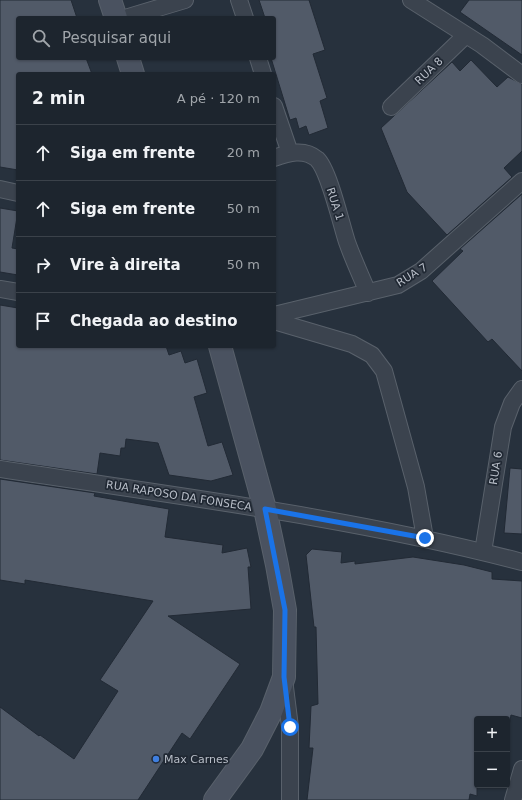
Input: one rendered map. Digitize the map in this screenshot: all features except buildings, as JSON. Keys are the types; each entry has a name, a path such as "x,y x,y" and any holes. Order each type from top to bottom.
{"street":[{"path":"110,0 115,16"},
{"path":"132,16 185,0"},
{"path":"239,0 244,16"},
{"path":"411,0 466,35 522,75"},
{"name":"RUA 8","path":"391,107 466,35"},
{"path":"129,60 132,72"},
{"path":"259,60 262,72"},
{"path":"276,112 290,153"},
{"name":"RUA 1","path":"276,157 290,153 304,152 318,159 325,172 348,243 368,293"},
{"name":"RUA 7","path":"276,315 398,285 422,271 522,181"},
{"path":"0,189 16,193"},
{"path":"0,289 16,292"},
{"path":"276,322 352,344 372,355 384,371 416,487 425,538"},
{"path":"221,348 265,509 285,610 284,677 290,727 290,800"},
{"name":"RUA 6","path":"483,552 503,427 512,403 522,389"},
{"name":"RUA RAPOSO DA FONSECA","path":"0,469 265,509 425,538 522,562"},
{"path":"215,800 252,749 271,712 284,677"},
{"path":"517,793 522,769"}],"place":[{"name":"Max Carnes","path":"156,759"}],"route":[{"path":"290,727 284,677 285,610 265,509 425,538"}]}
